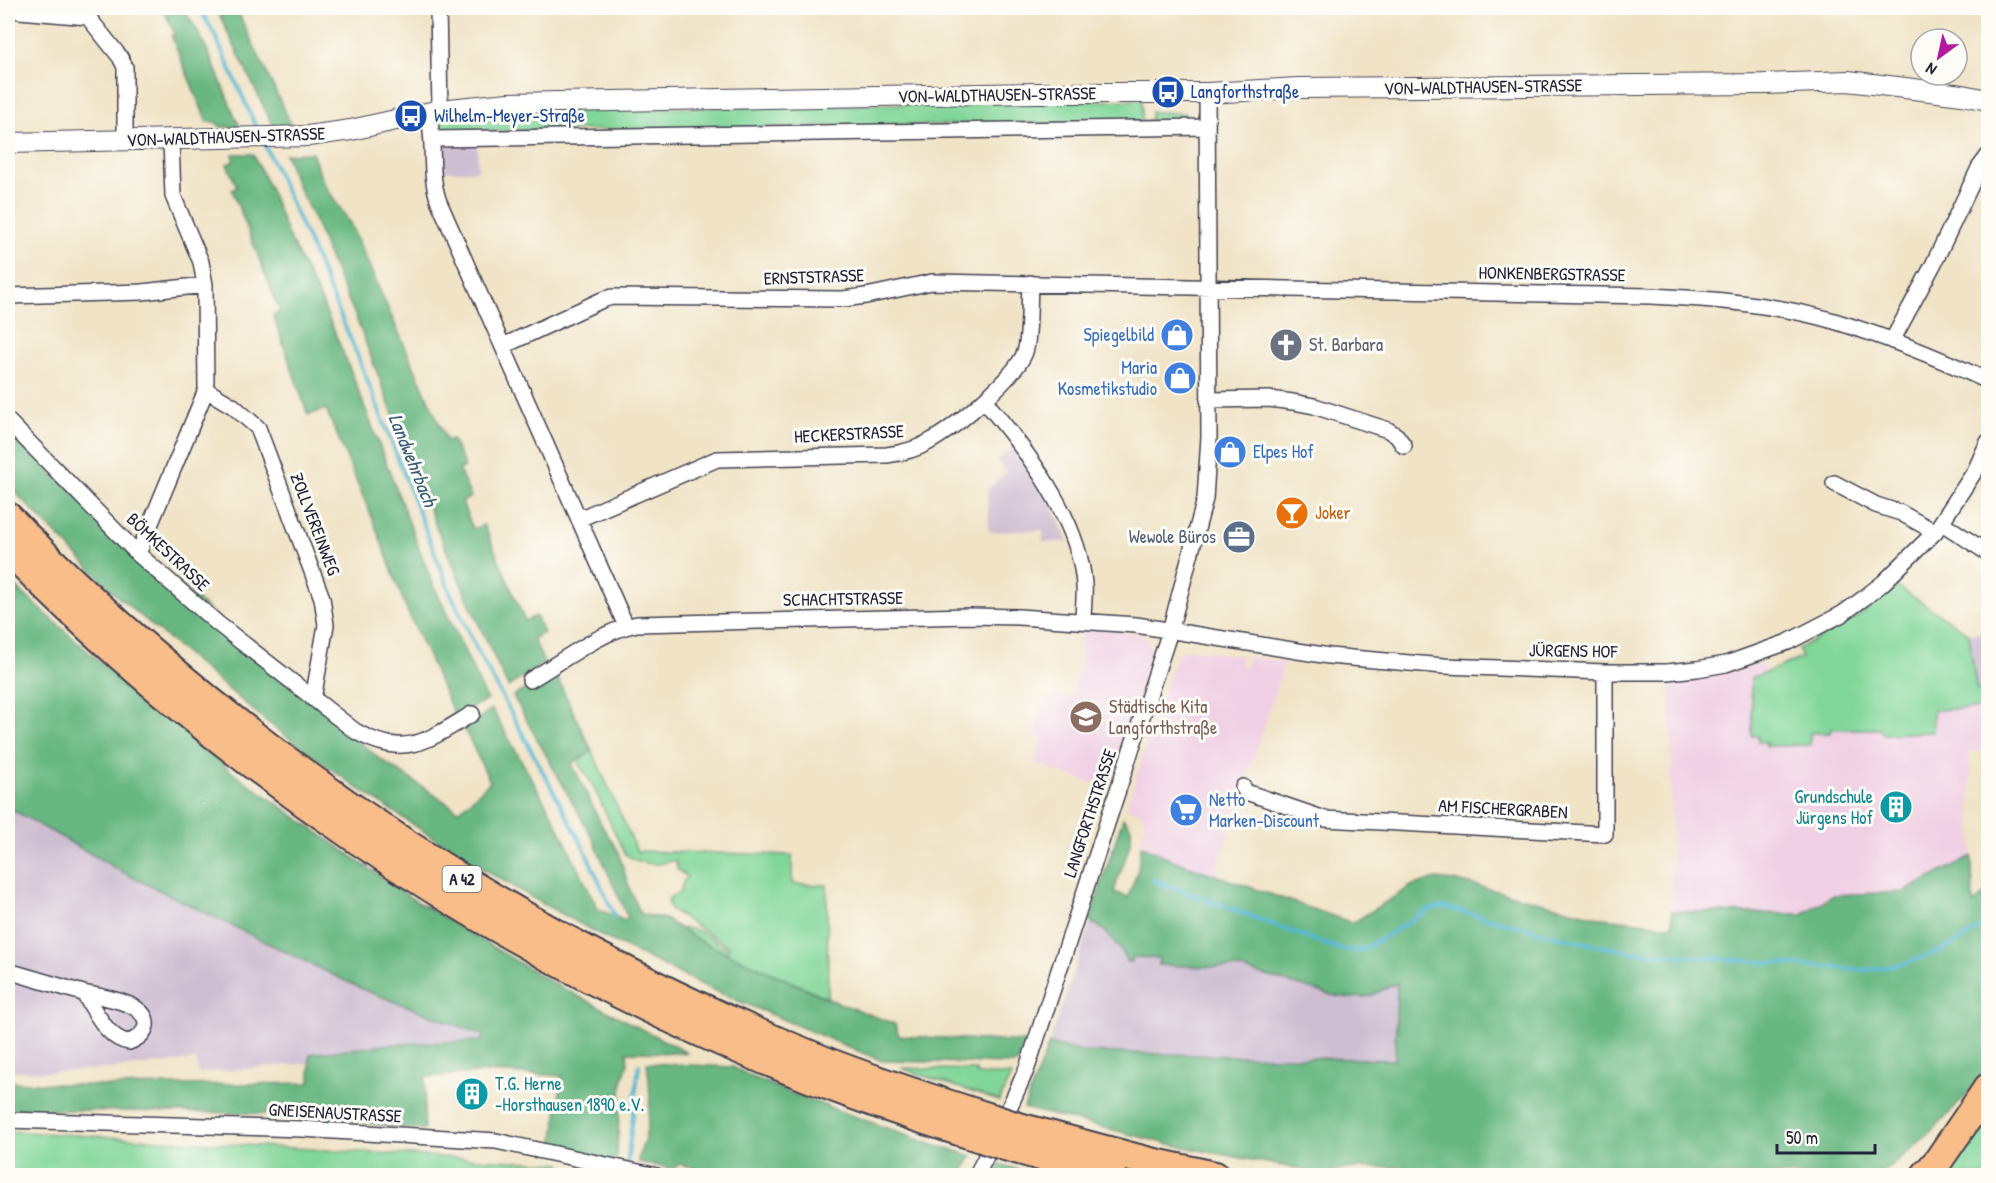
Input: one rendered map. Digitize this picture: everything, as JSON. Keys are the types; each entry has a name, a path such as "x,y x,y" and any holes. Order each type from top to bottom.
{"highway":[{"name":"A 42","path":"8,517 29,540 116,621 243,728 365,817 498,901 626,971 742,1026 913,1093 998,1132 1112,1176"},
{"name":"A 42","path":"8,549 109,646 218,737 349,833 474,913 611,989 750,1054 824,1084 998,1132 1215,1176"},
{"path":"1925,1176 1989,1088"}],"street":[{"path":"438,8 433,138 433,177 436,194 626,626"},
{"path":"8,10 45,15 80,15 91,20 120,57 125,67 125,141"},
{"name":"VON-WALDTHAUSEN-STRASSE","path":"8,143 278,138 329,134 434,111 520,103 1039,93 1207,93 1298,88 1712,85 1848,81 1989,100"},
{"name":"LANGFORTHSTRASSE","path":"976,1176 1027,1068 1170,631 1204,499 1208,469 1207,93"},
{"name":"VON-WALDTHAUSEN-STRASSE","path":"433,138 1207,127"},
{"path":"138,554 206,390 205,285 201,262 173,196 171,140"},
{"path":"1892,341 1933,265 1979,168 1989,156"},
{"name":"ERNSTSTRASSE","path":"503,346 602,300 623,296 843,299 932,282 1207,287"},
{"name":"HECKERSTRASSE","path":"579,519 717,459 887,455 915,449 940,436 1011,375 1024,355 1027,345 1030,283"},
{"path":"8,296 142,292 205,285"},
{"name":"HONKENBERGSTRASSE","path":"1207,287 1640,296 1747,303 1833,321 1892,341 1989,381"},
{"name":"ZOLLVEREINWEG","path":"206,390 233,406 258,428 322,598 326,611 326,625 313,699"},
{"path":"1208,400 1269,399 1314,406 1388,430 1397,436 1404,446"},
{"path":"984,400 1036,465 1065,520 1078,556 1084,583 1083,621"},
{"name":"BÖMKESTRASSE","path":"8,422 138,554 217,623 313,699"},
{"name":"JÜRGENS HOF","path":"1170,631 1329,656 1444,666 1667,672 1726,664 1788,642 1825,624 1864,598 1891,576 1938,528 1975,471 1989,442"},
{"path":"1834,483 1876,505 1938,528 1989,553"},
{"name":"SCHACHTSTRASSE","path":"530,680 626,626 669,622 969,616 1083,621 1136,625 1170,631"},
{"name":"AM FISCHERGRABEN","path":"1243,787 1246,792 1325,819 1605,834 1605,672"},
{"path":"313,699 355,731 372,741 390,746 408,746 428,740 472,714"},
{"path":"8,970 83,993"},
{"name":"GNEISENAUSTRASSE","path":"8,1120 302,1129 496,1141 655,1175"}],"shaded area":[{"path":"477,144 478,171 443,171 440,148 444,145"},
{"path":"1015,445 1048,496 1068,542 1043,542 1043,530 989,532 987,490 1007,472 997,461"},
{"name":"Städtische Kita Langforthstraße","path":"1080,627 1141,634 1148,642 1151,652 1109,784 1088,782 1035,763 1043,738 1035,736 1046,697 1073,696 1081,657"},
{"path":"1988,632 1988,694 1976,688 1969,634"},
{"path":"1190,649 1242,656 1240,667 1246,667 1248,657 1285,662 1215,875 1178,862 1141,845 1140,841 1145,827 1141,812 1126,808 1173,664 1179,652"},
{"path":"1762,663 1766,672 1751,678 1752,736 1758,736 1766,742 1766,745 1810,745 1809,733 1830,733 1830,729 1933,732 1933,710 1985,708 1986,745 1980,751 1970,752 1972,856 1904,892 1834,895 1802,914 1672,911 1671,681 1716,676"},
{"path":"8,807 128,875 364,990 484,1035 482,1041 392,1044 310,1054 310,1063 198,1073 196,1060 108,1069 50,1072 8,1071"},
{"path":"1091,922 1102,927 1111,936 1129,962 1132,957 1159,958 1159,965 1238,968 1335,996 1352,998 1370,996 1398,982 1395,1061 1084,1052 1049,1044"}],"green space":[{"path":"158,8 182,8 191,21 207,50 240,127 221,127 215,122 207,122 171,35 175,35 166,15"},
{"path":"216,8 236,8 291,124 273,126"},
{"path":"1142,100 1142,121 1151,120 1151,112 1184,113 1188,121 444,132 439,125 446,118 498,111"},
{"path":"312,153 324,184 350,223 447,441 452,439 465,467 459,470 471,497 462,502 473,529 484,525 525,621 536,616 544,633 533,638 544,663 508,687 435,524 355,315 285,154"},
{"path":"233,154 253,154 271,191 287,233 322,302 352,374 430,577 487,700 455,716 406,608 373,520 326,409 308,415 273,315 280,312 232,190 237,187 227,164 233,162"},
{"path":"8,428 35,458 363,745 380,759 459,811 490,782 464,728 492,709 554,818 598,909 623,920 628,918 593,839 513,696 555,673 592,751 572,763 602,826 618,851 630,890 641,914 665,919 698,940 831,1000 895,1024 899,1036 1025,1042 1017,1064 882,1061 715,991 608,939 468,860 353,785 266,721 116,595 8,485"},
{"path":"8,580 94,657 232,772 411,898 551,982 688,1053 627,1052 628,1064 622,1081 616,1162 553,1147 562,1076 489,1072 425,1077 424,1130 284,1114 8,1109 8,1082 108,1086 310,1083 310,1054 392,1044 482,1041 483,1035 364,990 128,875 8,807"},
{"path":"1897,586 1969,634 1976,688 1988,694 1988,744 1986,743 1984,708 1933,710 1933,732 1884,734 1879,729 1831,729 1830,733 1810,733 1810,745 1766,746 1766,742 1758,742 1758,736 1752,736 1751,678 1802,658 1798,649 1858,616"},
{"path":"592,751 637,851 792,855 792,884 827,885 828,998 698,940 681,929 700,932 728,950 729,947 670,909 668,902 670,897 681,892 682,884 687,877 677,869 676,861 649,863 625,854 592,784 577,760"},
{"path":"1123,818 1130,826 1131,836 1114,892 1128,897 1138,870 1141,845 1178,862 1350,922 1356,921 1413,885 1437,879 1462,882 1603,918 1672,926 1672,911 1802,914 1834,895 1904,892 1972,856 1973,904 1988,891 1988,1070 1929,1133 1879,1175 1489,1176 1395,1167 1355,1168 1320,1173 1173,1145 1024,1108 1049,1044 1084,1052 1395,1060 1397,983 1370,996 1352,998 1335,996 1238,968 1159,965 1159,958 1133,957 1132,962 1128,962 1107,933 1089,921"},
{"path":"647,1063 733,1067 791,1093 938,1147 972,1156 961,1176 701,1176 696,1168 680,1164 673,1169 638,1162 649,1116 650,1090"},
{"path":"901,1068 976,1070 977,1075 1011,1075 999,1101"},
{"path":"1988,1095 1988,1175 1932,1176"},
{"path":"8,1131 561,1164 563,1175 8,1175"},
{"path":"997,1163 1019,1170 1021,1173 1031,1175 992,1175"}],"waterway":[{"name":"Landwehrbach","path":"199,8 214,33 258,131"},
{"name":"Landwehrbach","path":"264,143 359,359 450,592 477,650 582,844 615,916"},
{"path":"1153,880 1339,949 1357,951 1366,948 1430,909 1444,907 1580,942 1632,952 1865,970 1883,968 1930,955 1960,941 1988,922"},
{"name":"Landwehrbach","path":"627,1165 639,1065"}],"place":[{"name":"Langforthstraße","path":"1168,92"},
{"name":"Wilhelm-Meyer-Straße","path":"411,116"},
{"name":"Spiegelbild","path":"1177,335"},
{"name":"St. Barbara","path":"1286,345"},
{"name":"Maria Kosmetikstudio","path":"1180,378"},
{"name":"Elpes Hof","path":"1230,452"},
{"name":"Joker","path":"1292,513"},
{"name":"Wewole Büros","path":"1239,537"},
{"name":"Städtische Kita Langforthstraße","path":"1086,717"},
{"name":"Grundschule Jürgens Hof","path":"1896,807"},
{"name":"Netto Marken-Discount","path":"1186,810"},
{"name":"T.G. Herne -Horsthausen 1890 e.V.","path":"472,1094"}]}
